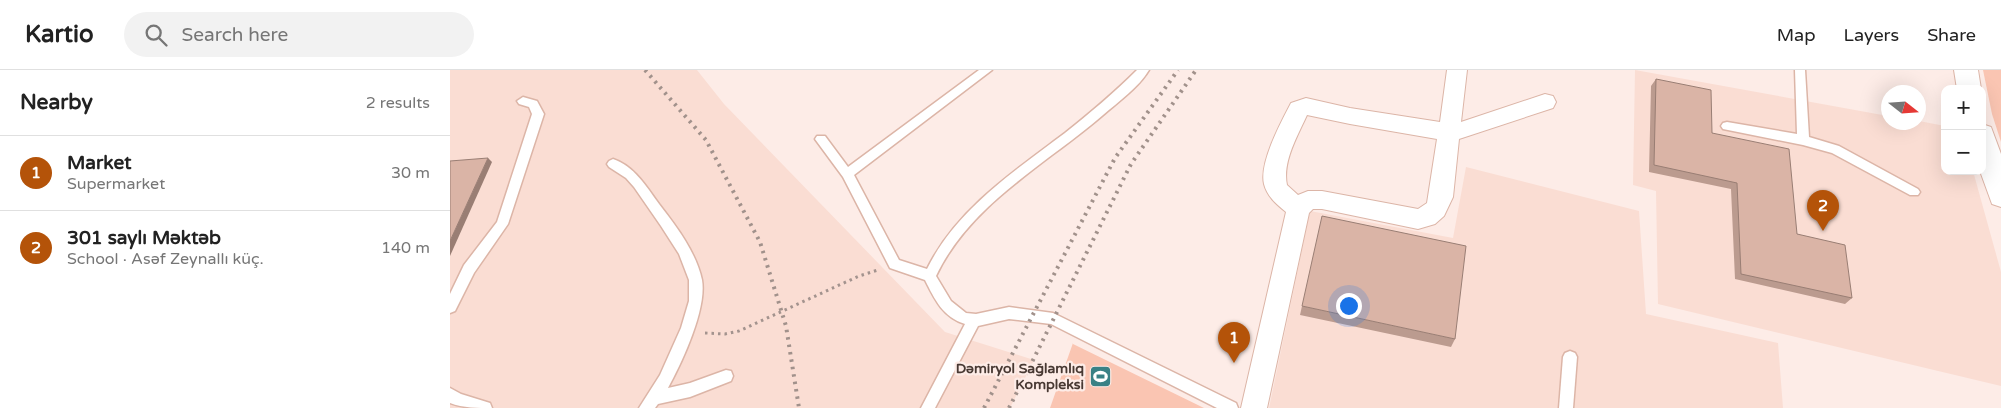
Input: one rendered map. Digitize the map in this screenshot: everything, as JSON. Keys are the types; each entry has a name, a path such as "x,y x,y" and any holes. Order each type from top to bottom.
{"main road":[{"path":"1966,70 1968,85"},
{"path":"1986,147 2001,196"}],"street":[{"path":"1254,408 1298,208 1308,200 1322,200 1418,218 1430,217 1437,210 1441,197 1457,70"},
{"path":"1298,208 1282,195 1275,183 1275,169 1299,109 1306,106 1350,116 1449,132 1459,131 1545,102"}],"lane":[{"path":"848,174 987,70"},
{"path":"930,276 934,263 956,232 1020,174 1088,121 1144,70"},
{"path":"1800,70 1802,140"},
{"path":"450,307 469,270 502,224 538,114 534,104 524,101"},
{"path":"1727,126 1802,140 1835,149 1914,192"},
{"path":"821,139 848,174 895,264 930,276 949,311 974,321 997,314 1034,315 1053,319 1232,408"},
{"path":"613,164 630,175 638,184 690,264 696,294 691,318 666,378 650,403"},
{"path":"928,408 974,321"},
{"path":"1566,408 1570,357"},
{"path":"650,403 726,376"},
{"path":"450,394 457,400 486,408"}],"path":[{"path":"685,332 725,334 739,331 860,276 895,264"}],"shaded area":[{"path":"450,70 697,70 724,104 945,332 1034,360 1010,408 450,408"},
{"path":"1635,70 1881,115 1881,130 1926,130 1926,122 1941,125 1941,175 1974,175 2001,272 2001,386 1658,304 1656,191 1633,185"},
{"path":"1983,70 2001,70 2001,142 1992,114"},
{"path":"1466,167 1639,211 1646,314 1778,343 1783,408 1269,408 1310,211 1453,238"},
{"name":"Dəmiryol Sağlamlıq Kompleksi","path":"1073,344 1204,408 1050,408"}],"building":[{"path":"1656,79 1711,90 1712,133 1789,149 1797,234 1845,245 1852,298 1741,274 1737,183 1654,165"},
{"path":"488,158 450,241 450,161"},
{"path":"1322,216 1466,246 1455,339 1302,306"}],"railway":[{"path":"645,70 706,140 760,242 786,326 799,408"},
{"path":"984,408 1115,158 1178,70"},
{"path":"1009,408 1131,164 1196,70"}],"place":[{"name":"301 saylı Məktəb","path":"1823,231"},
{"name":"Market","path":"1234,363"},
{"name":"Dəmiryol Sağlamlıq Kompleksi","path":"1100,376"}]}
